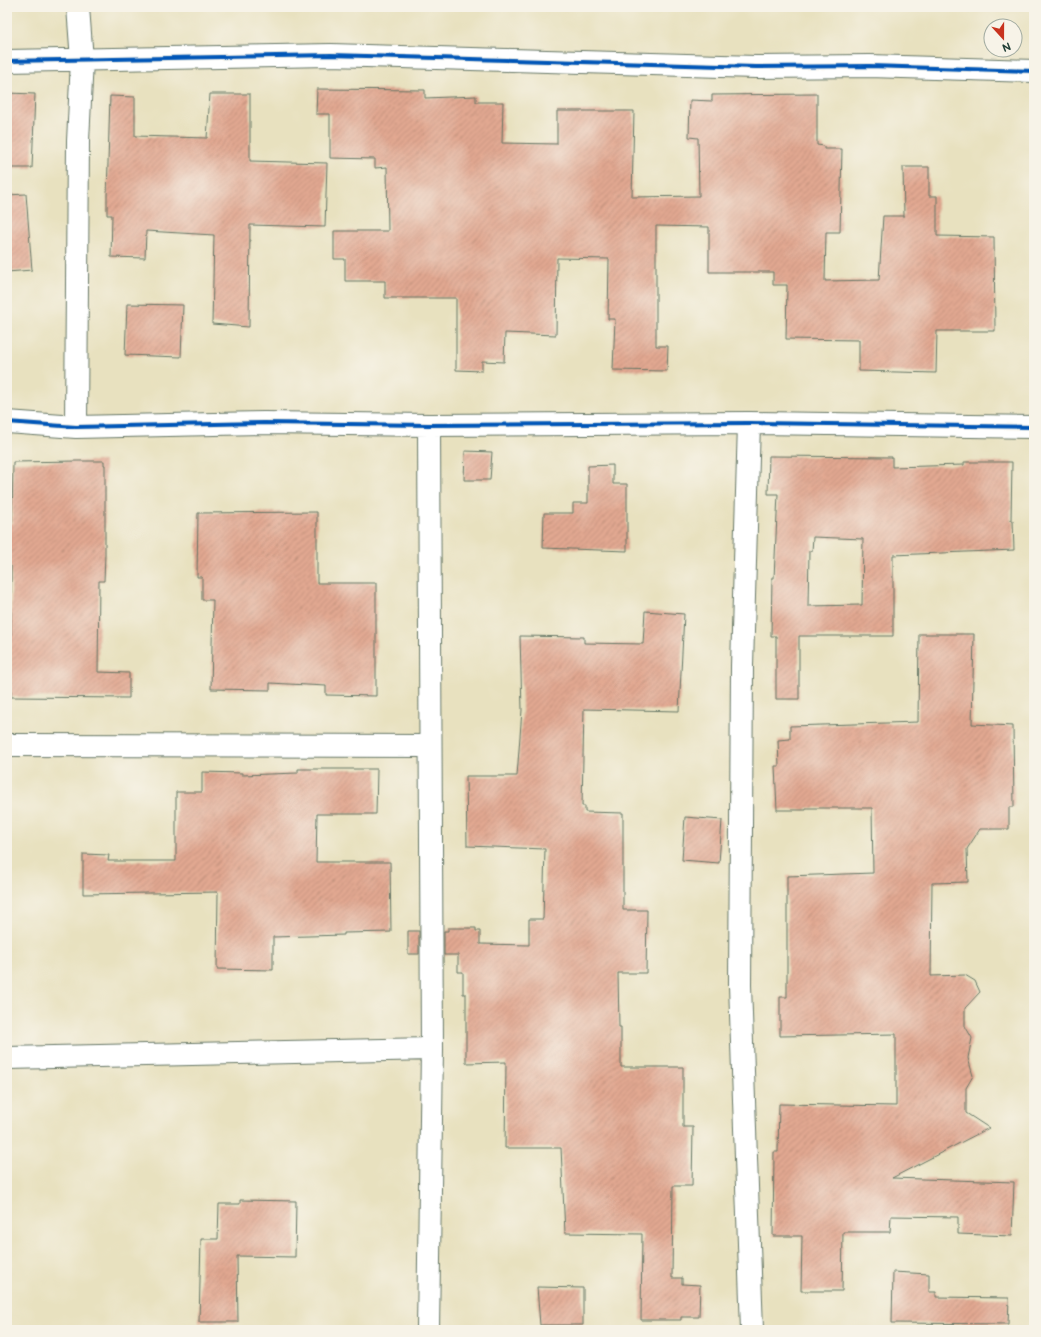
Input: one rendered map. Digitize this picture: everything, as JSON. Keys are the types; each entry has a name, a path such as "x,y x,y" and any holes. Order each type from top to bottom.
{"street":[{"path":"76,427 78,141 82,60 78,7"},
{"path":"7,60 331,55 756,67 870,66 1034,72"},
{"path":"7,422 76,427 264,423 429,425 749,422 1034,427"},
{"path":"749,422 742,666 740,985 752,1330"},
{"path":"428,1330 432,1049 429,425"},
{"path":"7,745 430,746"},
{"path":"7,1058 432,1049"}],"building":[{"path":"317,89 425,90 425,98 476,96 476,102 503,102 502,143 557,144 557,111 634,111 632,197 699,196 698,138 689,137 690,100 712,101 712,95 817,94 817,145 824,146 824,149 842,149 840,232 826,232 825,281 879,280 883,216 904,216 903,167 929,167 929,196 937,196 937,236 994,237 995,331 937,331 936,373 859,371 859,340 786,339 787,285 773,285 773,272 709,272 709,227 656,226 656,346 668,346 667,371 613,370 615,319 608,319 609,259 557,258 556,335 505,333 504,362 482,361 482,371 456,370 456,298 385,298 385,281 345,281 345,259 334,259 334,231 388,231 387,167 375,168 375,159 330,158 330,114 316,114"},
{"path":"7,93 35,94 32,168 7,168"},
{"path":"210,94 250,94 250,161 327,163 325,227 250,225 249,327 212,324 214,235 146,231 145,258 111,257 112,215 107,215 110,96 135,97 135,136 207,138"},
{"path":"26,194 32,270 7,272 7,195"},
{"path":"127,304 183,305 181,357 125,355"},
{"path":"465,451 492,452 490,480 464,480"},
{"path":"769,456 892,457 892,467 964,465 964,462 1012,462 1011,521 1013,521 1014,550 893,555 893,636 799,636 799,699 776,699 776,636 771,636 772,578 774,578 778,494 768,494","holes":["813,537 863,539 862,605 808,606 809,551 812,551"]},
{"path":"104,461 105,554 104,581 99,581 98,672 129,673 129,698 11,697 11,566 7,566 7,523 12,523 13,462"},
{"path":"613,465 613,484 627,484 627,551 543,548 544,513 573,513 573,503 588,503 588,466"},
{"path":"317,512 317,583 376,583 376,696 326,695 326,686 270,683 270,690 211,689 213,600 202,600 202,577 197,577 198,513"},
{"path":"645,611 684,614 679,711 584,709 582,806 585,806 585,812 623,813 623,910 647,910 646,973 618,973 619,1027 621,1027 621,1067 683,1067 683,1127 693,1127 692,1186 673,1186 672,1278 682,1278 682,1284 700,1285 699,1317 681,1317 681,1320 641,1320 642,1234 565,1233 561,1148 505,1148 506,1062 466,1063 466,994 463,994 463,972 458,972 458,955 444,955 444,931 448,931 448,928 476,928 476,931 480,931 480,944 529,945 529,919 543,919 545,849 467,846 466,776 517,776 522,710 520,636 584,637 584,643 643,644"},
{"path":"919,634 974,634 972,724 1013,726 1014,807 1009,807 1009,829 980,829 967,849 968,882 932,883 931,976 965,975 975,981 980,992 965,1008 965,1026 972,1038 968,1058 973,1076 966,1088 966,1113 989,1128 892,1178 1014,1182 1012,1236 958,1234 958,1217 891,1216 890,1232 843,1232 842,1291 801,1291 802,1236 773,1236 774,1152 778,1152 779,1104 896,1106 896,1034 780,1036 780,997 787,997 787,876 873,873 872,808 806,808 806,810 777,810 775,766 779,766 778,740 790,739 790,726 918,722"},
{"path":"298,769 377,769 376,814 317,814 316,862 390,862 391,932 273,937 273,970 217,969 218,892 83,894 83,854 109,855 108,861 176,861 176,792 202,792 202,772 242,773 242,775 298,773"},
{"path":"685,817 722,820 719,863 682,860"},
{"path":"408,931 419,931 419,954 408,954"},
{"path":"240,1200 296,1201 295,1257 237,1256 238,1322 199,1322 201,1239 218,1239 219,1204 240,1204"},
{"path":"893,1272 929,1274 929,1292 936,1292 936,1297 1009,1298 1008,1324 892,1323"},
{"path":"537,1287 583,1288 583,1325 540,1325"}],"cycle path":[{"path":"7,61 331,55 756,67 870,66 1034,71"},
{"path":"7,422 76,427 264,423 429,425 749,423 1034,427"}]}
